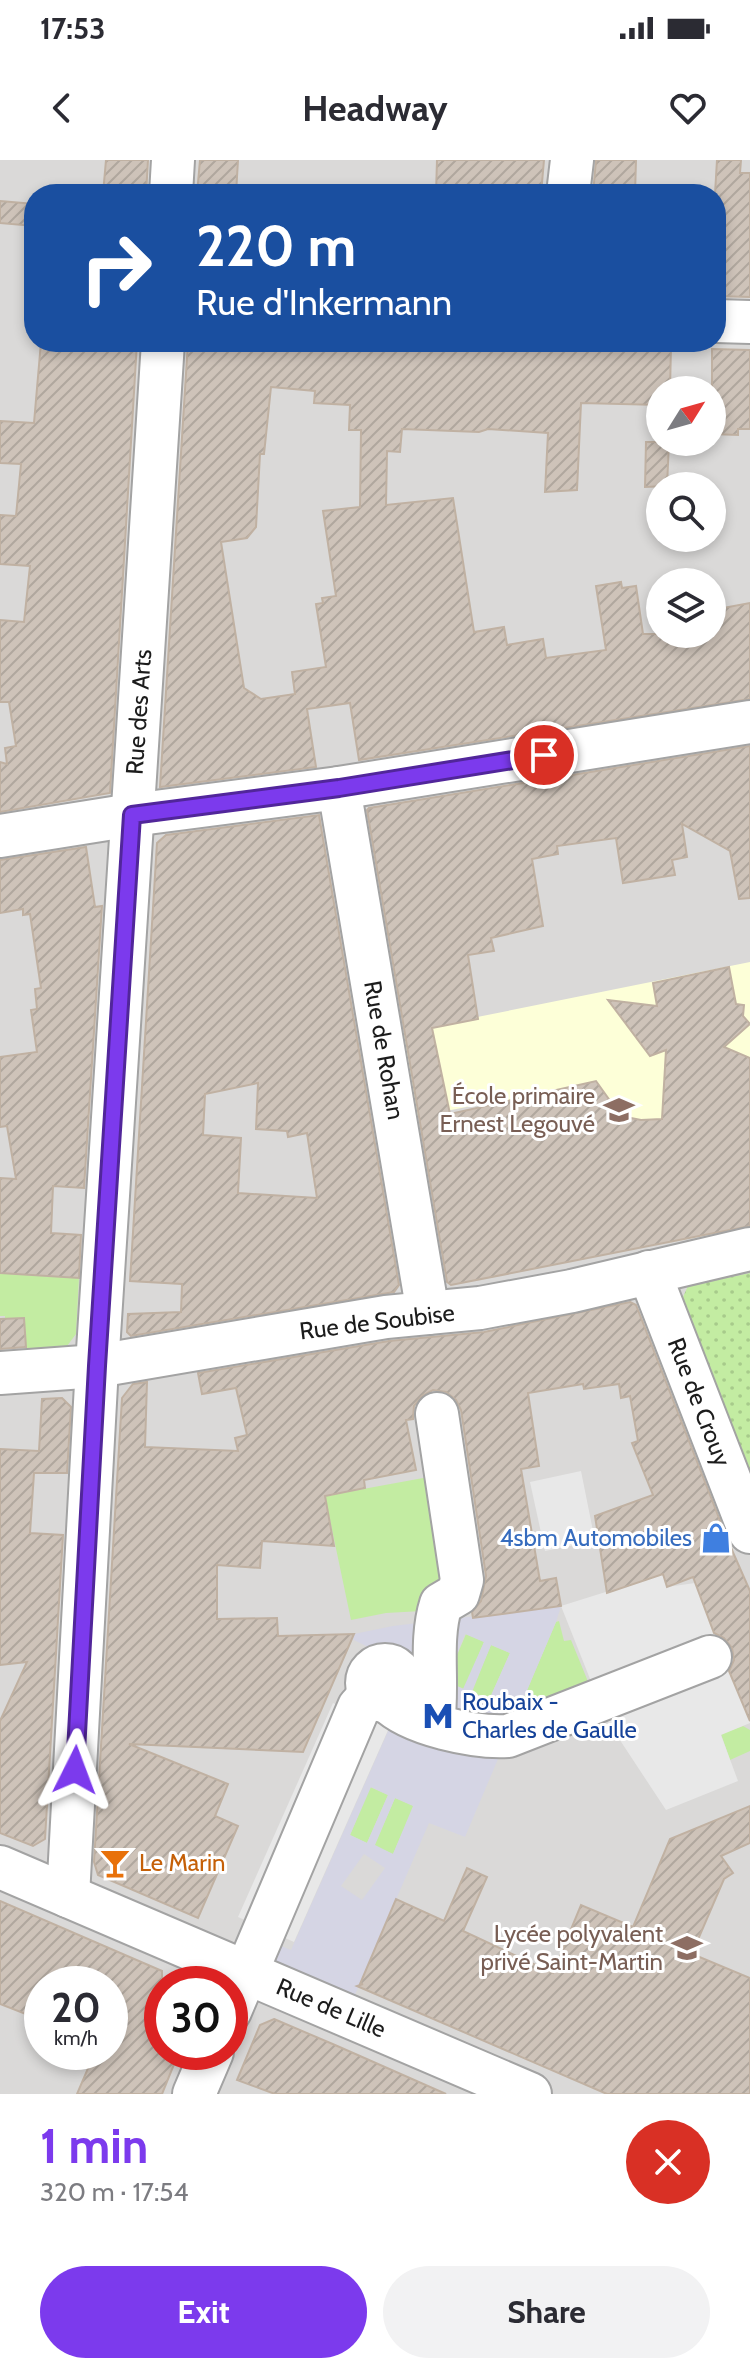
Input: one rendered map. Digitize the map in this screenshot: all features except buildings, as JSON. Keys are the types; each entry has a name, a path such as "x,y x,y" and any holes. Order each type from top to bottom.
{"street":[{"path":"172,184 173,160"},
{"path":"569,184 572,160"},
{"path":"726,321 750,322"},
{"name":"Rue des Arts","path":"68,1896 97,1366 162,352"},
{"path":"0,836 339,788 750,722"},
{"name":"Rue de Rohan","path":"339,788 428,1313"},
{"name":"Rue de Soubise","path":"0,1373 97,1366 371,1320 466,1310 572,1291 750,1249"},
{"name":"Rue de Crouy","path":"649,1272 746,1512"},
{"path":"433,1724 435,1622 441,1604 458,1594 462,1580 437,1414"},
{"path":"248,1969 359,1707 379,1698 397,1710 433,1724 490,1737 515,1735 710,1657"},
{"name":"Rue de Lille","path":"0,1867 68,1896 195,1966"},
{"name":"Rue de Lille","path":"248,1993 530,2094"},
{"path":"194,2094 204,2070"}],"shaded area":[{"path":"0,160 750,160 750,2094 0,2094"},
{"name":"École primaire Ernest Legouvé","path":"750,962 750,1227 519,1271 487,1103 410,1118 393,1034"},
{"path":"581,1471 595,1541 545,1551 530,1482"},
{"path":"663,1574 667,1587 695,1583 742,1703 750,1704 750,1723 721,1735 738,1781 666,1810 606,1719 561,1606"},
{"path":"561,1606 465,1837 429,1823 354,1997 260,1966 271,1942 291,1950 413,1675 412,1669 352,1639 354,1634 393,1626","holes":["465,1634 484,1642 463,1689 446,1681","491,1645 510,1653 489,1700 472,1692","371,1787 388,1795 367,1843 350,1835","395,1798 413,1806 393,1854 375,1845","364,1854 385,1868 362,1900 341,1886"]},
{"path":"333,1703 389,1728 294,1942 238,1917"}],"green space":[{"path":"0,1273 79,1278 76,1334 67,1346 26,1349 24,1318 5,1319 5,1316 0,1316"},
{"path":"750,1273 750,1473 683,1297 688,1286"},
{"path":"434,1476 454,1589 421,1594 422,1611 386,1613 351,1620 325,1496"},
{"path":"559,1621 564,1641 571,1640 589,1684 523,1711 521,1704"},
{"path":"466,1634 484,1642 464,1689 446,1681"},
{"path":"491,1645 510,1653 489,1700 471,1692"},
{"path":"743,1726 750,1730 750,1751 730,1760 721,1734"},
{"path":"370,1787 388,1795 367,1843 350,1835"},
{"path":"395,1798 414,1806 393,1854 374,1846"}],"place":[{"name":"École primaire Ernest Legouvé","path":"619,1110"},
{"name":"4sbm Automobiles","path":"716,1538"},
{"name":"Roubaix - Charles de Gaulle","path":"438,1716"},
{"name":"Le Marin","path":"115,1863"},
{"name":"Lycée polyvalent privé Saint-Martin","path":"687,1948"}],"route":[{"path":"75,1770 132,815 339,788 544,755"}]}
